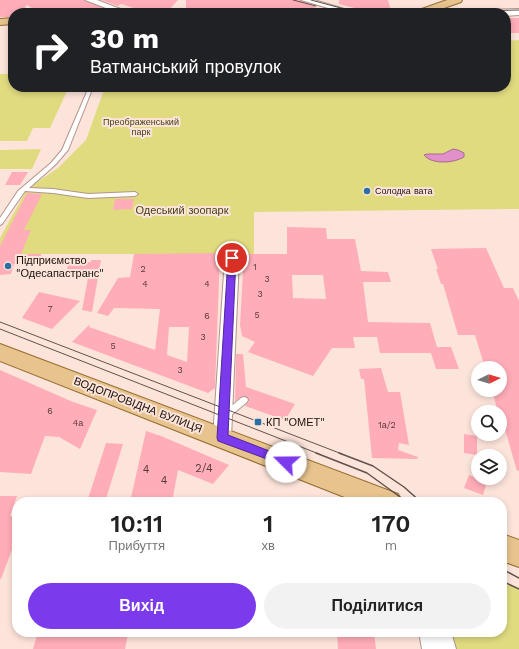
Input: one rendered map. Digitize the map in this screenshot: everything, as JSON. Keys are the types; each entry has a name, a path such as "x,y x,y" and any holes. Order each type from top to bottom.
{"main road":[{"path":"434,8 457,0"},
{"name":"ВОДОПРОВІДНА ВУЛИЦЯ","path":"0,352 223,428 377,497"},
{"path":"507,549 519,554"},
{"path":"436,637 439,649"}],"street":[{"path":"89,0 112,8"},
{"path":"305,0 335,8"},
{"path":"223,428 232,258"}],"lane":[{"path":"0,222 23,189 53,164 66,150 89,92"},
{"path":"23,189 53,191 88,196 135,194"},
{"path":"223,428 244,400"}],"green space":[{"path":"519,40 519,209 254,212 254,254 0,254 0,238 27,189 58,168 86,140 103,92 511,92 511,41"},
{"path":"0,74 8,74 8,92 67,92 50,128 33,128 27,141 0,141"},
{"path":"41,149 32,169 0,169 0,150"},
{"path":"507,583 519,588 519,649 454,649 451,637 507,637"}],"shaded area":[{"path":"453,149 464,153 464,157 455,161 438,162 424,155 443,154"}],"building":[{"path":"0,0 84,0 103,8 32,8 27,5 25,8 8,8 8,17 0,17"},
{"path":"101,0 178,0 171,8 134,8 121,4 118,6"},
{"path":"186,0 300,0 315,6 315,8 186,8"},
{"path":"339,0 388,0 390,8 354,8 339,4"},
{"path":"511,18 519,18 519,33 511,33"},
{"path":"12,172 28,172 20,185 5,185"},
{"path":"27,193 42,194 24,230 31,230 21,254 41,254 41,263 14,264 11,274 0,275 0,246"},
{"path":"115,199 134,199 132,209 113,210"},
{"path":"287,227 326,228 327,239 355,239 361,271 388,272 391,282 363,282 368,322 430,323 437,347 451,347 459,369 436,369 431,353 380,353 377,337 353,337 355,348 332,348 313,376 248,352 255,342 242,336 240,325 244,254 287,254","holes":["292,275 323,275 326,299 293,298"]},
{"path":"486,248 504,288 513,288 519,301 519,470 517,471 507,436 507,405 496,405 494,397 507,397 507,361 483,361 475,335 458,335 443,284 441,284 436,269 438,269 431,249"},
{"path":"220,253 215,388 208,393 72,342 90,324 89,327 155,350 160,309 114,308 108,316 97,313 118,278 130,277 134,254","holes":["169,327 189,327 187,362 167,355"]},
{"path":"91,260 101,260 92,312 82,310 89,273 66,272 69,262 91,262"},
{"path":"39,292 80,301 52,329 22,318"},
{"path":"236,354 243,354 246,387 295,404 285,420 245,406 249,401 247,397 241,397 235,401"},
{"path":"381,368 388,392 400,392 409,445 399,443 398,450 418,457 417,459 372,458 364,379 361,379 359,369"},
{"path":"0,370 73,402 97,410 80,449 59,437 45,436 31,474 0,472"},
{"path":"146,431 229,465 213,484 178,470 173,497 131,497"},
{"path":"464,434 471,435 471,441 477,441 477,449 471,449 471,454 464,453"},
{"path":"106,443 123,444 107,497 89,497"},
{"path":"469,475 471,476 471,485 486,485 483,495 464,488"},
{"path":"0,496 17,496 12,497 12,510 10,516 12,516 12,549 0,579"},
{"path":"37,637 127,637 125,649 33,649"},
{"path":"337,637 375,637 376,649 338,649"}],"tram line":[{"path":"293,0 316,6"},
{"path":"311,0 341,8"},
{"path":"511,10 519,10"},
{"path":"0,322 342,454"},
{"path":"0,329 319,454"},
{"path":"316,453 367,473 400,497"},
{"path":"339,453 373,466 404,487 415,497"},
{"path":"507,572 519,578"},
{"path":"507,583 519,589"}],"place":[{"name":"Солодка вата","path":"367,191"},
{"name":"Підприємство \"Одесапастранс\"","path":"8,266"},
{"name":"КП \"ОМЕТ\"","path":"258,422"}],"route":[{"path":"232,258 222,438 286,462"}],"park label":[{"name":"Преображенський парк","path":"141,128"},
{"name":"Одеський зоопарк","path":"182,210"}]}
